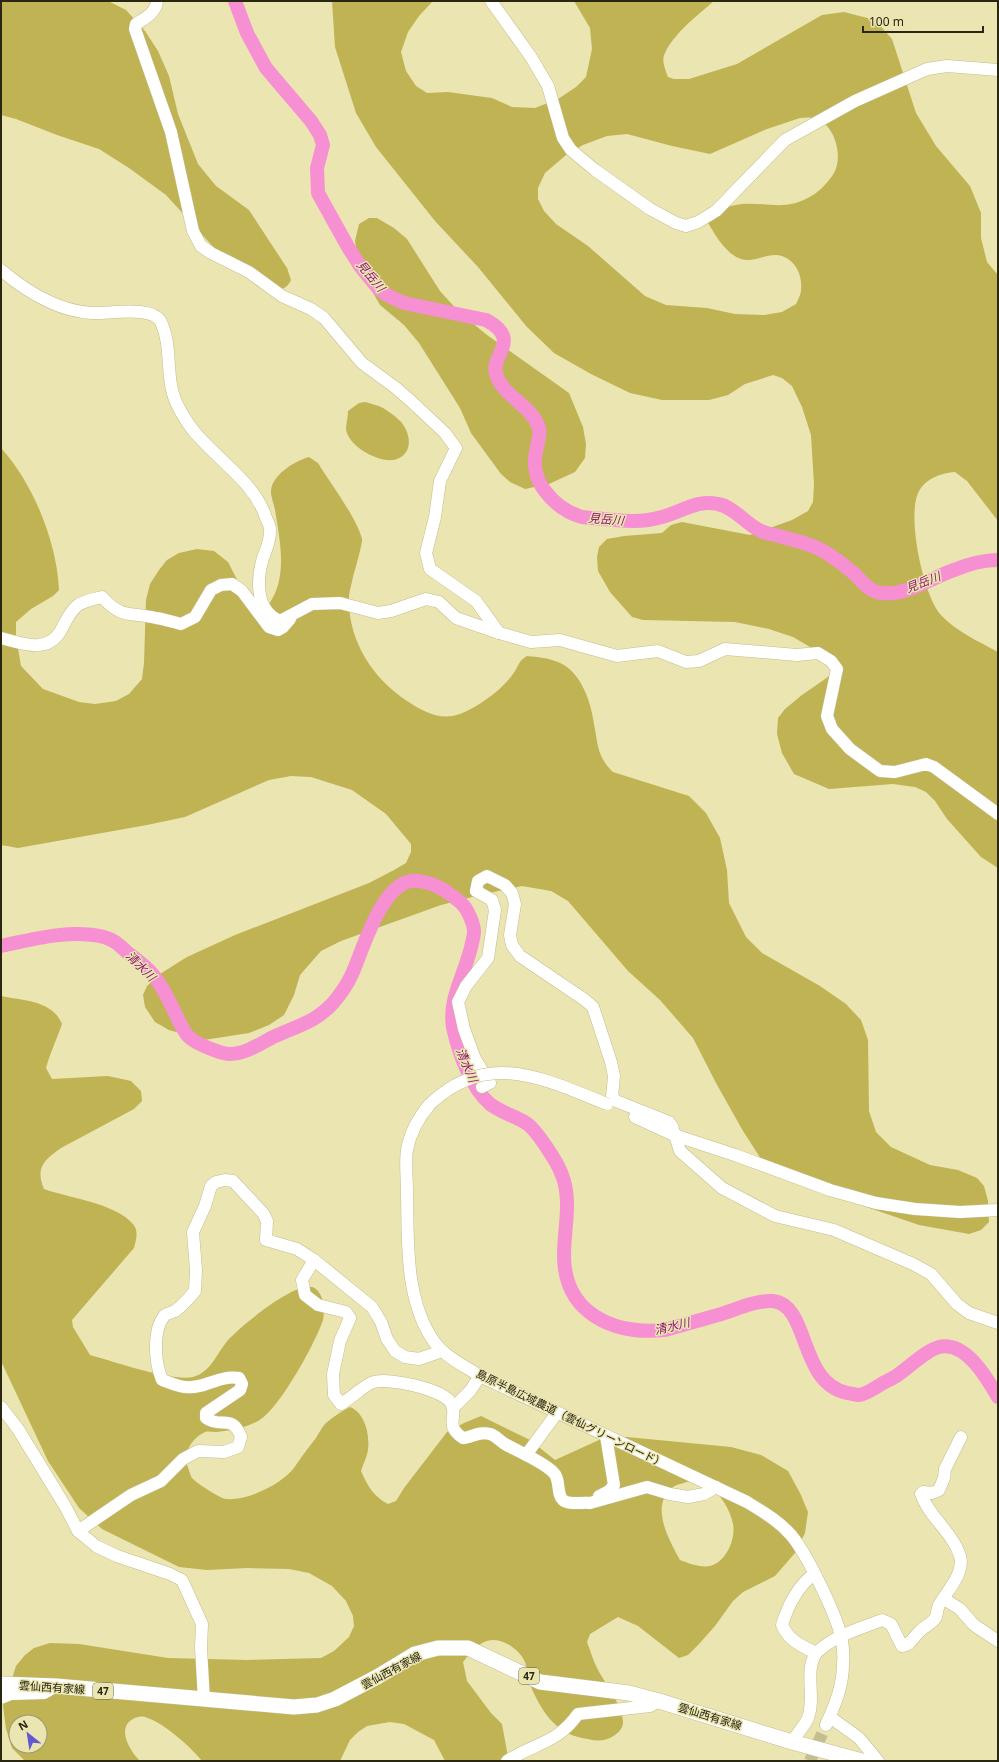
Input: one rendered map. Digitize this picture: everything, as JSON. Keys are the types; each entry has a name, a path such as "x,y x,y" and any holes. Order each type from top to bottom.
{"main road":[{"name":"雲仙西有家線","path":"1,1684 56,1686 294,1707 317,1705 335,1699 377,1677 415,1654 438,1648 468,1648 540,1682 629,1693 792,1742 862,1761"}],"street":[{"path":"157,1 157,5 151,13 136,24 135,29 171,132 193,231 201,246 211,253 249,272 282,296 311,309 324,318 362,363 396,388 445,433 456,448 440,481 435,517 426,553 430,569 476,601 499,633"},
{"path":"491,1 531,57 548,86 563,138 571,150 595,170 650,209 676,223 686,226 698,222 716,211 785,140 855,101 927,69 947,66 998,70"},
{"path":"1,270 24,288 59,306 74,311 93,313 130,312 151,314 160,321 166,337 171,390 179,410 198,436 254,494 266,515 271,531 259,580 260,595 263,605 271,617 280,622 312,604 340,603 378,613 391,611 426,599 439,602 456,618 499,633 531,642 560,640 617,656 658,651 686,662 699,661 725,649 797,655 818,653 831,662 836,669 827,716 832,730 850,749 880,771 895,772 926,764 934,767 998,814"},
{"path":"1,638 33,647 50,643 59,633 65,619 79,604 102,597 111,607 126,615 155,618 181,624 196,617 211,590 221,585 232,584 242,591 268,627 278,630 283,627 293,614"},
{"path":"482,1087 490,1083 475,1059 464,1029 458,1002 466,986 488,958 495,910 492,900 476,891 478,881 487,876 505,885 512,893 515,904 510,936 512,945 520,956 586,1000 593,1007 611,1062 614,1076 614,1099 669,1122 680,1151 722,1188 744,1201 774,1216 834,1230 913,1264 931,1274 957,1304 969,1313 998,1323"},
{"name":"島原半島広域農道（雲仙グリーンロード）","path":"878,1761 859,1738 828,1721 838,1697 843,1675 843,1650 841,1636 814,1574 791,1535 773,1519 747,1502 480,1376 442,1351 432,1339 418,1311 413,1292 408,1232 407,1150 419,1118 440,1094 468,1080 489,1074 504,1072 526,1074 545,1079 607,1104 674,1135 735,1154 830,1190 876,1203 915,1209 960,1212 998,1210"},
{"path":"78,1531 131,1495 161,1481 183,1459 198,1451 224,1452 238,1447 242,1437 238,1427 229,1422 211,1422 206,1418 206,1412 240,1390 242,1384 239,1378 227,1376 197,1387 185,1387 162,1380 157,1368 156,1342 161,1323 165,1315 175,1311 195,1291 196,1270 193,1232 205,1206 211,1186 216,1182 225,1180 233,1181 263,1213 267,1221 266,1240 297,1249 314,1260 372,1308 381,1322 387,1339 395,1351 405,1357 419,1359 442,1351"},
{"path":"314,1260 302,1280 305,1295 318,1305 346,1312 350,1318 340,1341 334,1374 334,1395 341,1404 372,1383 383,1380 428,1389 446,1397 451,1402 453,1408 451,1421 456,1433 463,1438 481,1433 491,1434 526,1455 553,1472 558,1480 563,1501 569,1503 590,1503 648,1487 670,1494 688,1497 704,1494 716,1487"},
{"path":"453,1408 467,1395 480,1376"},
{"path":"1,1407 26,1442 65,1506 78,1531 96,1546 117,1556 170,1574 182,1580 202,1624 201,1648 204,1700"},
{"path":"526,1455 556,1413"},
{"path":"581,1502 606,1493 614,1485 606,1436"},
{"path":"792,1742 808,1720 812,1697 810,1673 812,1661 816,1653 830,1641 882,1620 891,1624 898,1642 904,1646 936,1617 938,1606 944,1599 954,1581 961,1561 955,1546 921,1494 923,1492 932,1493 939,1490 944,1478 945,1469 961,1437"},
{"path":"814,1574 794,1595 782,1626 785,1633 795,1643 816,1653"},
{"path":"944,1599 960,1609 974,1625 997,1642"},
{"path":"1,1698 11,1694 44,1693 56,1686"},
{"path":"507,1761 549,1741 569,1726 578,1714 650,1706 659,1701"}],"shaded area":[{"path":"1,1 108,1 126,10 145,31 158,51 169,76 178,114 198,164 216,186 249,210 287,268 291,280 283,289 270,293 257,286 217,251 166,195 129,168 99,149 1,115"},
{"path":"332,1 433,1 419,16 408,32 401,52 406,71 416,86 427,93 448,92 492,98 512,107 535,108 558,99 576,87 586,77 592,49 590,28 574,1 714,1 680,31 669,45 663,62 668,77 674,79 689,79 737,64 822,15 844,12 875,20 892,39 916,113 936,146 970,186 981,213 981,238 987,262 998,275 998,521 967,481 955,472 935,477 922,486 915,502 914,517 915,535 922,572 934,604 940,614 953,626 998,652 998,868 981,857 947,819 935,801 926,792 915,787 893,784 829,789 794,774 782,753 777,734 778,718 785,709 802,695 828,677 833,669 822,654 793,637 769,629 735,622 643,620 632,617 610,592 598,571 597,557 599,547 607,539 662,533 671,525 682,522 750,535 792,520 808,511 813,502 814,484 811,435 802,407 792,386 782,378 773,375 745,384 728,395 709,400 662,400 630,393 591,374 554,353 527,327 478,267 435,221 376,147 356,113 335,47","holes":["800,118 820,120 826,125 835,140 838,158 837,166 827,182 813,195 803,200 786,205 742,204 718,209 708,223 726,249 736,257 750,260 777,255 783,256 793,263 799,272 801,284 800,293 796,304 782,312 764,315 735,314 707,308 666,305 645,296 588,246 556,224 544,211 538,199 538,188 545,173 566,155 583,145 607,136 627,134 710,154 767,129"]},
{"path":"369,218 377,218 394,228 407,239 440,291 459,312 487,335 569,393 583,427 586,444 585,458 575,472 549,484 525,489 510,482 501,474 471,433 460,408 419,343 404,325 380,305 359,268 355,241 359,224"},
{"path":"365,402 383,408 402,423 409,438 409,443 406,453 402,456 391,460 375,457 359,448 348,436 346,429 348,411 359,403"},
{"path":"1,448 13,462 23,478 41,514 54,552 59,590 53,596 31,609 16,622 16,637 21,666 43,689 79,702 95,704 116,701 129,694 142,679 146,600 150,584 167,560 179,553 197,549 214,551 228,562 248,601 269,604 279,582 281,571 279,534 271,494 272,486 279,475 297,462 309,457 318,463 355,521 362,539 349,593 350,614 353,629 364,657 383,681 394,692 426,712 439,716 453,716 467,711 482,702 503,686 520,662 527,656 558,662 573,672 584,688 593,715 601,755 613,772 689,796 706,813 720,838 727,870 729,903 746,937 762,953 820,986 846,1004 861,1020 868,1040 869,1111 876,1132 891,1147 930,1165 958,1170 977,1178 984,1186 988,1201 989,1222 981,1230 969,1234 919,1225 808,1187 761,1159 743,1131 716,1083 693,1038 660,1000 628,971 568,901 551,891 522,886 480,895 441,905 341,941 321,951 300,975 294,995 284,1015 269,1025 249,1033 204,1040 169,1030 155,1022 145,1007 143,995 147,986 160,974 187,957 235,935 369,883 406,863 411,852 411,844 386,814 352,790 311,777 291,776 269,780 185,817 18,848 1,845"},
{"path":"1,996 28,1001 44,1006 57,1016 62,1024 46,1068 52,1079 108,1076 131,1081 141,1091 142,1101 134,1109 61,1148 46,1161 40,1175 44,1189 104,1206 125,1217 133,1224 136,1230 134,1248 72,1320 73,1327 90,1355 157,1374 184,1378 193,1377 200,1374 210,1366 230,1338 246,1323 272,1304 298,1289 308,1287 316,1289 321,1295 324,1312 319,1330 305,1358 278,1402 269,1412 256,1422 227,1431 205,1432 193,1441 186,1455 187,1465 192,1478 203,1486 226,1499 245,1497 265,1490 291,1472 326,1423 350,1407 363,1419 367,1431 368,1450 361,1471 372,1490 379,1498 388,1504 396,1501 404,1488 447,1432 481,1416 530,1440 555,1460 599,1440 627,1437 731,1447 761,1455 788,1471 808,1512 805,1533 795,1553 775,1576 743,1592 733,1601 715,1626 688,1655 679,1658 638,1626 618,1617 590,1634 587,1642 594,1662 617,1702 623,1722 620,1730 611,1738 606,1740 578,1737 560,1729 547,1715 536,1698 527,1678 525,1662 521,1655 507,1644 494,1640 478,1646 463,1662 467,1681 491,1713 502,1724 508,1757 505,1761 445,1761 434,1740 404,1724 390,1722 367,1726 358,1732 350,1740 340,1761 202,1761 184,1742 168,1729 145,1717 139,1717 134,1718 128,1723 125,1734 129,1746 140,1761 25,1761 18,1754 48,1754 48,1714 8,1714 8,1735 3,1706 16,1666 25,1655 34,1648 50,1643 79,1644 168,1658 247,1660 321,1658 334,1651 349,1637 354,1626 353,1616 346,1601 332,1586 309,1573 289,1569 247,1568 207,1570 179,1567 102,1529 79,1508 48,1461 1,1361","holes":["690,1481 710,1484 727,1507 732,1518 734,1530 729,1549 721,1560 710,1566 698,1566 680,1560 663,1523 662,1503 666,1494 675,1486"]}],"waterway":[{"name":"見岳川","path":"235,1 247,33 266,68 311,121 320,135 323,145 317,168 318,193 360,266 378,288 387,295 404,303 486,320 497,327 502,334 504,341 495,367 496,374 505,389 524,406 535,420 539,428 539,437 535,457 537,477 542,487 552,500 561,507 582,517 632,521 655,519 703,503 718,504 729,508 761,531 803,543 822,551 855,574 872,590 881,593 900,592 919,586 945,573 964,566 998,560"},
{"name":"清水川","path":"1,946 65,934 91,935 104,937 111,940 142,964 154,976 166,994 182,1027 193,1041 224,1053 236,1054 312,1020 333,1003 350,978 368,933 385,902 394,890 406,883 418,881 437,886 450,894 465,907 474,928 474,936 470,953 455,995 453,1005 453,1027 458,1047 471,1079 483,1097 494,1107 530,1126 546,1147 560,1170 567,1194 567,1215 564,1245 566,1275 573,1292 583,1306 595,1316 611,1324 628,1329 646,1331 665,1330 759,1302 773,1301 785,1306 793,1316 820,1375 831,1386 847,1393 859,1395 865,1393 895,1377 918,1359 934,1349 939,1347 949,1347 967,1355 982,1371 998,1397"}],"tunnel":[{"path":"810,1761 826,1725"}]}
